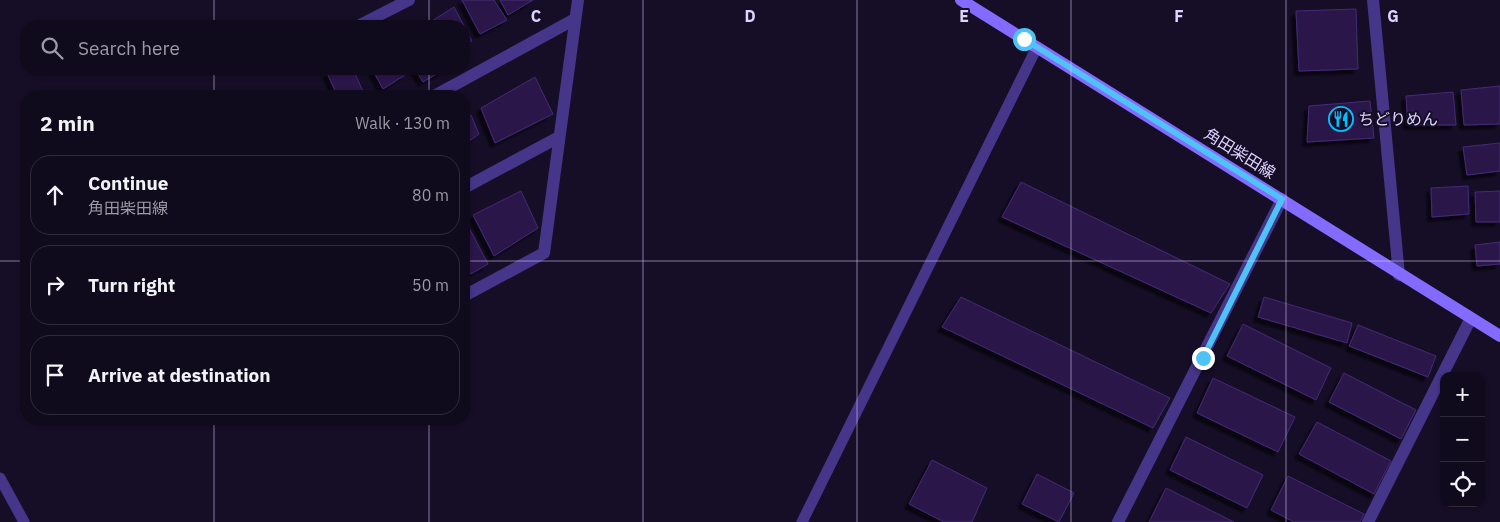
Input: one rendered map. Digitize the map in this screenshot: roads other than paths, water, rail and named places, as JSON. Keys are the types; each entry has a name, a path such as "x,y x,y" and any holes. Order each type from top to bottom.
{"main road":[{"name":"角田柴田線","path":"961,0 1500,336"}],"street":[{"path":"370,20 409,0"},
{"path":"470,293 544,253 578,0"},
{"path":"1373,0 1400,275"},
{"path":"445,90 575,19"},
{"path":"470,185 559,137"},
{"path":"1118,522 1282,199"},
{"path":"1368,522 1471,318"}],"lane":[{"path":"802,522 1037,47"},
{"path":"0,478 24,522"}],"place":[{"name":"ちどりめん","path":"1341,119"}]}
